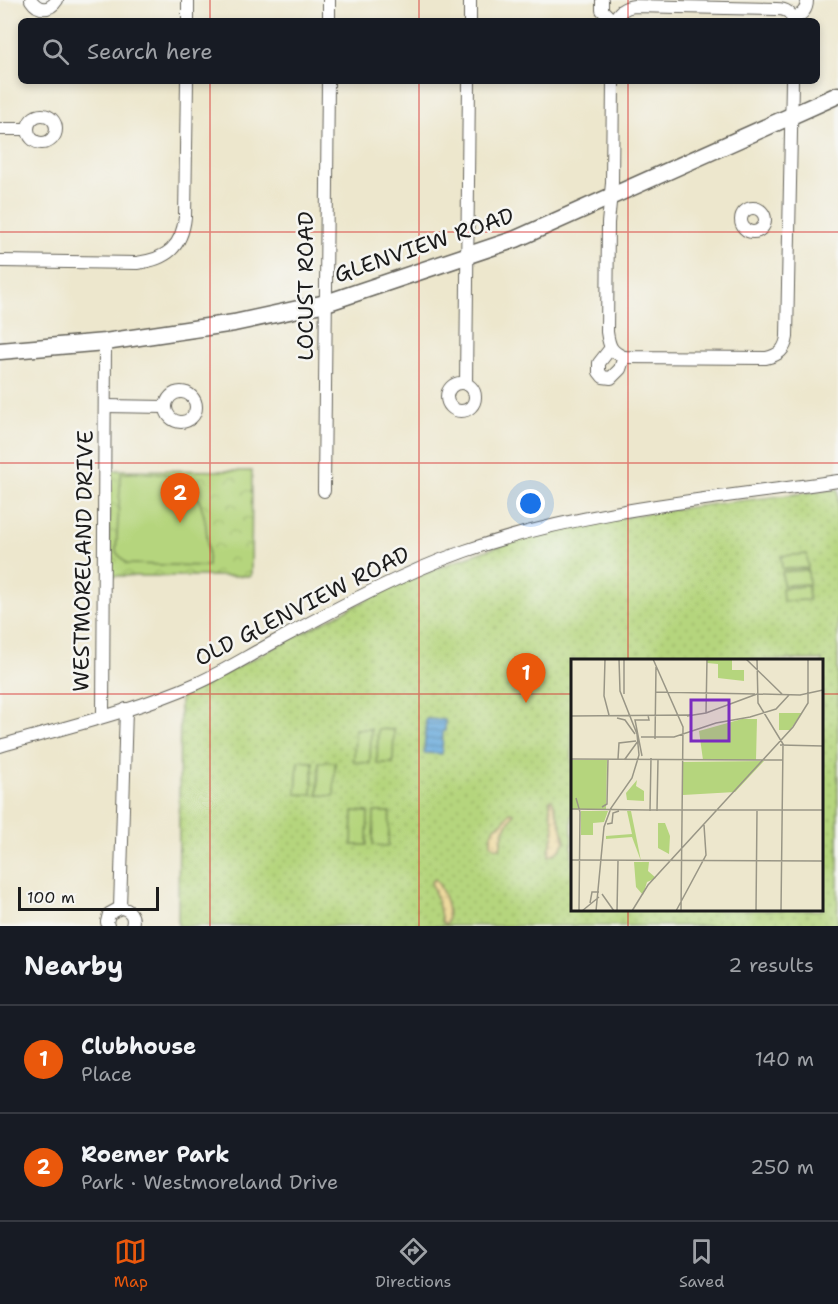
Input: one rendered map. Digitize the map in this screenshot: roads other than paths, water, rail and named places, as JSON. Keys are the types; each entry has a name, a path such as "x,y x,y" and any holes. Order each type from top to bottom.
{"main road":[{"name":"GLENVIEW ROAD","path":"0,351 105,342 234,323 326,303 516,239 838,95"}],"street":[{"path":"31,0 36,6 44,8 53,5 57,0"},
{"path":"188,0 188,18"},
{"path":"329,0 329,18"},
{"path":"470,0 470,18"},
{"path":"602,0 602,10 610,18"},
{"path":"796,18 803,14 807,0"},
{"path":"615,18 627,3 787,5"},
{"path":"0,261 137,263 151,261 172,249 184,231 187,84"},
{"name":"LOCUST ROAD","path":"324,491 328,84"},
{"path":"466,384 469,84"},
{"path":"613,84 611,198 608,223 607,332 610,348 614,353 624,357 766,358 777,354 785,347 787,337 792,84"},
{"path":"0,129 28,129"},
{"path":"765,220 789,220"},
{"name":"WESTMORELAND DRIVE","path":"103,716 105,342"},
{"path":"610,348 599,363 599,372 603,376 611,378 620,369 624,357"},
{"name":"WESTMORELAND DRIVE","path":"105,406 166,407"},
{"name":"OLD GLENVIEW ROAD","path":"0,747 126,709 200,682 358,596 426,566 499,540 555,524 604,514 838,481"},
{"path":"120,908 126,709"},
{"path":"108,926 109,914 120,908 124,908 131,914 132,926"}],"water":[{"path":"426,719 445,720 442,754 424,753"}],"place":[{"name":"Roemer Park","path":"180,523"},
{"name":"Clubhouse","path":"526,703"}]}
